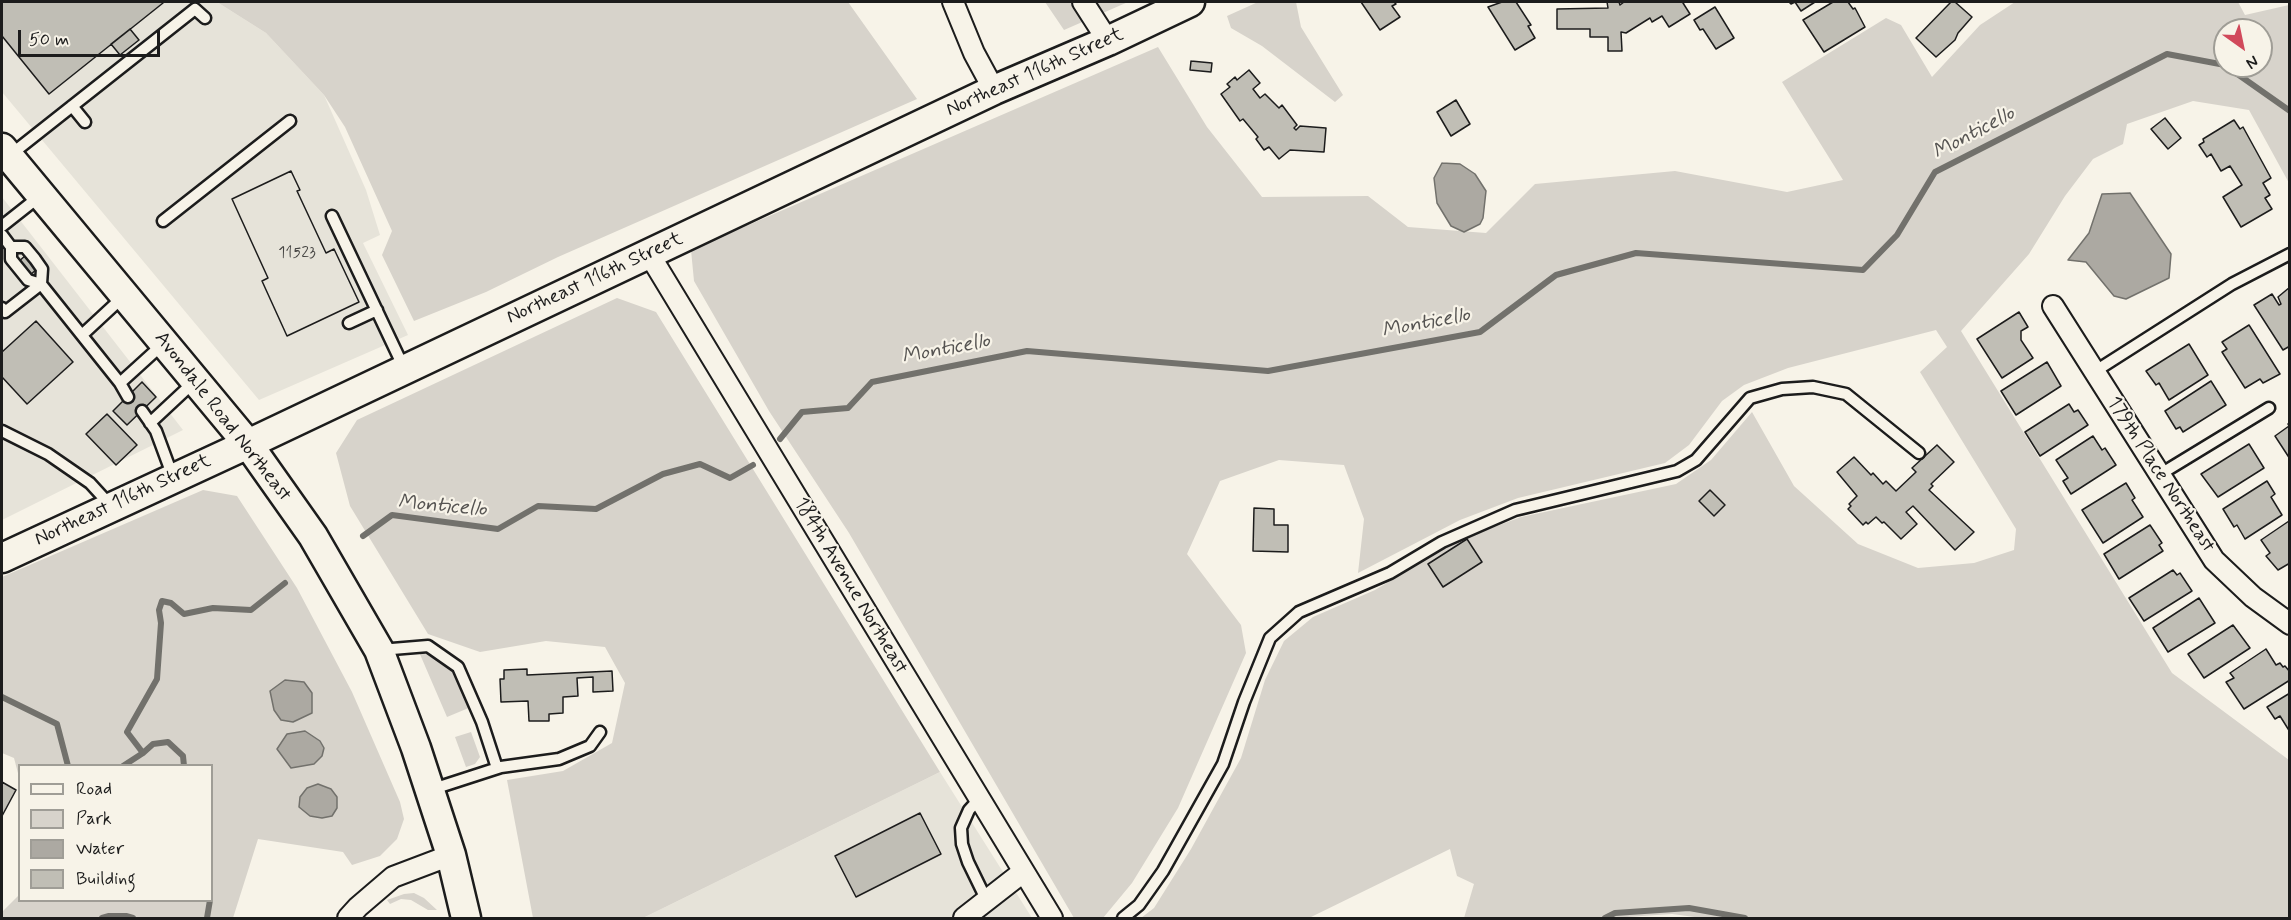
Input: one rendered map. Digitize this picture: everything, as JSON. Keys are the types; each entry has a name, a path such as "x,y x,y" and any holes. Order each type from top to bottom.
{"street":[{"path":"953,2 974,53 994,90"},
{"path":"1083,2 1108,40"},
{"name":"Northeast 116th Street","path":"2,558 248,444 994,90 1190,2"},
{"name":"Avondale Road Northeast","path":"4,156 40,195 248,444 313,536 380,650 451,855 466,918"},
{"name":"184th Avenue Northeast","path":"649,254 1052,918"},
{"name":"179th Place Northeast","path":"2052,306 2214,560 2253,597 2289,624"},
{"path":"348,918 357,907 393,878 451,855"},
{"path":"964,918 1023,872"}],"lane":[{"path":"4,156 72,106 191,5 205,18"},
{"path":"72,106 85,122"},
{"path":"163,221 290,121"},
{"path":"2,226 40,195"},
{"path":"332,216 404,368"},
{"path":"2,235 11,247 11,259 28,280 41,284 120,383 128,397"},
{"path":"2,308 5,312 41,284 42,270 35,260 25,248 11,247"},
{"path":"2094,372 2232,284 2289,254"},
{"path":"82,335 124,296"},
{"path":"349,323 377,310"},
{"path":"120,383 164,343"},
{"path":"150,423 195,381"},
{"path":"1123,918 1139,905 1162,871 1222,764 1270,638 1299,612 1390,573 1442,542 1515,510 1677,471 1696,460 1750,398 1782,388 1813,387 1846,394 1919,453"},
{"path":"2159,475 2269,408"},
{"path":"142,411 156,431 173,477"},
{"path":"2,432 56,460 90,483 111,506"},
{"path":"380,650 428,646 458,667 482,722 497,768"},
{"path":"430,790 497,768 559,759 590,747 600,732"},
{"path":"979,799 969,810 962,828 962,844 987,901"}],"shaded area":[{"path":"2,2 217,2 266,33 324,95 366,190 380,235 363,243 408,335 259,400 2,92"},
{"path":"2,197 183,430 2,520"},
{"path":"940,772 1032,918 643,918"}],"green space":[{"path":"217,2 848,2 917,99 558,257 486,292 414,321 382,255 392,231 345,127 324,95 266,33"},
{"path":"1045,2 1128,2 1064,30"},
{"path":"1258,2 1296,2 1301,27 1343,95 1335,102 1262,46 1231,28 1227,16"},
{"path":"2015,2 2238,2 2245,15 2289,5 2289,183 2249,110 2193,101 2127,124 2123,144 2093,159 2065,196 2029,254 1961,331 2172,673 2289,760 2289,918 1702,918 1672,914 1612,918 1464,918 1474,884 1457,876 1450,849 1309,918 1141,918 1154,908 1191,849 1241,758 1265,680 1284,641 1313,617 1375,590 1444,549 1478,533 1521,517 1676,484 1711,460 1752,412 1794,486 1858,544 1918,568 1974,563 2014,550 2016,529 1920,372 1947,347 1936,330 1788,368 1744,385 1722,401 1689,445 1665,463 1518,498 1460,520 1358,573 1364,519 1344,465 1279,460 1220,481 1187,554 1241,625 1246,653 1178,808 1132,883 1103,918 1074,918 849,533 769,411 694,281 691,250 1158,47 1207,127 1262,197 1368,196 1408,227 1486,233 1535,184 1675,171 1787,192 1843,180 1782,82 1886,18 1901,25 1932,77 1980,25"},
{"path":"617,298 656,312 940,772 643,918 533,918 507,780 563,771 612,743 625,683 605,647 546,641 480,652 428,634 350,506 336,453 357,420"},
{"path":"203,490 237,496 297,588 352,692 400,802 404,819 397,839 380,856 352,865 343,852 258,839 233,918 2,918 2,912 18,896 18,902 213,902 213,764 18,764 18,773 14,758 2,753 2,577"},
{"path":"428,651 453,666 471,707 447,717 419,652"},
{"path":"471,732 480,757 475,764 466,767 455,737"},
{"path":"414,893 424,898 437,910 428,910 411,900 401,899 390,904 387,900"}],"water":[{"path":"1442,163 1460,164 1475,174 1486,191 1483,218 1480,224 1464,232 1451,226 1437,203 1434,178"},
{"path":"2130,193 2171,254 2169,278 2126,299 2114,296 2086,262 2068,260 2089,233 2102,194"},
{"path":"285,680 304,682 312,693 312,713 293,722 281,720 274,710 270,691"},
{"path":"305,731 320,741 324,748 322,756 314,764 291,768 277,749 287,734"},
{"path":"318,784 331,789 337,797 337,808 332,816 322,818 310,816 299,807 300,797 307,788"}],"building":[{"path":"2,2 163,3 49,94 2,36"},
{"path":"1361,2 1394,2 1396,4 1392,6 1400,17 1380,30"},
{"path":"1502,2 1516,2 1531,25 1528,26 1535,38 1515,50 1488,7"},
{"path":"1607,2 1619,2 1620,5 1624,2 1685,2 1683,3 1690,14 1669,27 1662,16 1652,22 1650,18 1626,33 1621,32 1622,51 1608,51 1608,37 1590,37 1590,29 1557,29 1557,9 1608,8"},
{"path":"1795,2 1815,2 1801,11"},
{"path":"1833,2 1848,2 1853,9 1855,8 1865,27 1824,52 1803,20"},
{"path":"1951,2 1955,2 1972,17 1955,40 1936,57 1916,38"},
{"path":"1715,7 1734,38 1716,49 1694,20"},
{"path":"130,29 139,40 120,55 111,44"},
{"path":"1191,61 1212,63 1211,72 1190,70"},
{"path":"1249,70 1260,83 1253,89 1260,98 1265,94 1279,108 1282,105 1297,125 1294,128 1296,130 1300,126 1326,128 1324,152 1290,150 1279,159 1269,147 1264,150 1256,139 1258,137 1243,119 1240,121 1221,94 1230,87 1227,84 1235,77 1237,80"},
{"path":"1456,100 1470,124 1451,136 1437,112"},
{"path":"2165,118 2181,138 2168,149 2151,129"},
{"path":"2234,120 2240,129 2243,127 2271,178 2263,183 2270,195 2265,198 2272,209 2241,227 2223,197 2242,185 2230,166 2221,171 2211,154 2207,157 2199,145 2204,142 2203,139"},
{"path":"291,171 300,190 297,191 326,253 334,249 359,302 287,336 262,281 268,278 232,199"},
{"path":"291,171 300,190 297,191 326,253 334,249 359,302 287,336 262,281 268,278 232,199"},
{"path":"26,255 38,268 29,276 17,263"},
{"path":"2290,287 2290,346 2283,350 2254,305 2272,294 2279,305 2281,304 2278,297"},
{"path":"2019,312 2028,327 2021,331 2021,340 2033,358 2002,378 1977,339"},
{"path":"36,321 73,362 27,404 2,377 2,352"},
{"path":"2249,325 2280,374 2263,383 2260,379 2245,388 2222,352 2227,349 2222,342"},
{"path":"2189,344 2208,375 2169,400 2159,383 2156,385 2146,371"},
{"path":"2047,362 2061,386 2016,415 2001,391"},
{"path":"2211,381 2226,405 2183,432 2180,427 2176,429 2165,411"},
{"path":"142,382 156,397 127,425 113,411"},
{"path":"2069,404 2074,412 2078,410 2088,425 2040,456 2025,432"},
{"path":"107,414 137,445 116,465 86,434"},
{"path":"2290,423 2290,459 2275,436"},
{"path":"2093,436 2102,450 2105,448 2116,465 2071,494 2063,481 2068,478 2056,460"},
{"path":"2249,444 2264,468 2218,497 2201,474"},
{"path":"1937,445 1954,462 1931,484 1933,486 1929,490 1974,532 1955,550 1913,506 1906,512 1917,524 1901,539 1876,517 1863,525 1848,509 1851,506 1849,504 1857,496 1837,472 1854,457 1871,475 1873,473 1883,484 1886,481 1896,491 1916,472 1912,468"},
{"path":"2267,481 2275,494 2271,497 2282,515 2245,539 2237,525 2234,527 2223,509"},
{"path":"2126,483 2135,498 2132,500 2143,517 2103,543 2082,510"},
{"path":"1710,490 1725,505 1714,516 1699,501"},
{"path":"1254,508 1274,509 1274,525 1288,525 1288,552 1253,551"},
{"path":"2289,521 2290,563 2278,570 2266,556 2270,553 2261,540"},
{"path":"2150,525 2162,543 2159,545 2163,551 2119,579 2104,554"},
{"path":"1467,539 1482,562 1443,587 1428,564"},
{"path":"2173,570 2177,575 2180,573 2192,591 2144,621 2129,598"},
{"path":"2199,598 2215,623 2168,652 2153,628"},
{"path":"2233,625 2250,648 2204,678 2188,654"},
{"path":"2266,649 2276,665 2280,663 2290,672 2290,680 2244,709 2226,682 2234,678 2230,673"},
{"path":"527,669 527,675 612,671 613,691 593,692 593,677 577,678 578,696 563,697 563,713 549,714 549,721 529,721 528,701 501,702 500,679 504,679 504,670"},
{"path":"2290,693 2290,732 2280,716 2275,719 2267,707"},
{"path":"2,782 16,790 2,816"},
{"path":"920,813 941,854 856,897 835,856"}],"waterway":[{"name":"Monticello","path":"780,439 802,412 848,408 872,382 1027,351 1268,371 1480,332 1556,275 1636,253 1863,270 1897,235 1935,172 2167,54 2213,63"},
{"name":"Monticello","path":"2243,78 2290,111"},
{"name":"Monticello","path":"363,536 392,515 498,529 538,506 596,509 663,474 700,464 730,478 753,465"},
{"name":"Monticello","path":"143,753 127,732 157,679 161,623 159,610 162,601 171,603 184,614 213,608 251,610 285,583"},
{"path":"2,697 57,724 67,764"},
{"path":"126,764 153,744 168,742 183,756 184,764"},
{"path":"207,918 210,902"},
{"path":"1605,918 1615,913 1689,908 1745,918"},
{"path":"102,918 109,916 133,918"}]}
